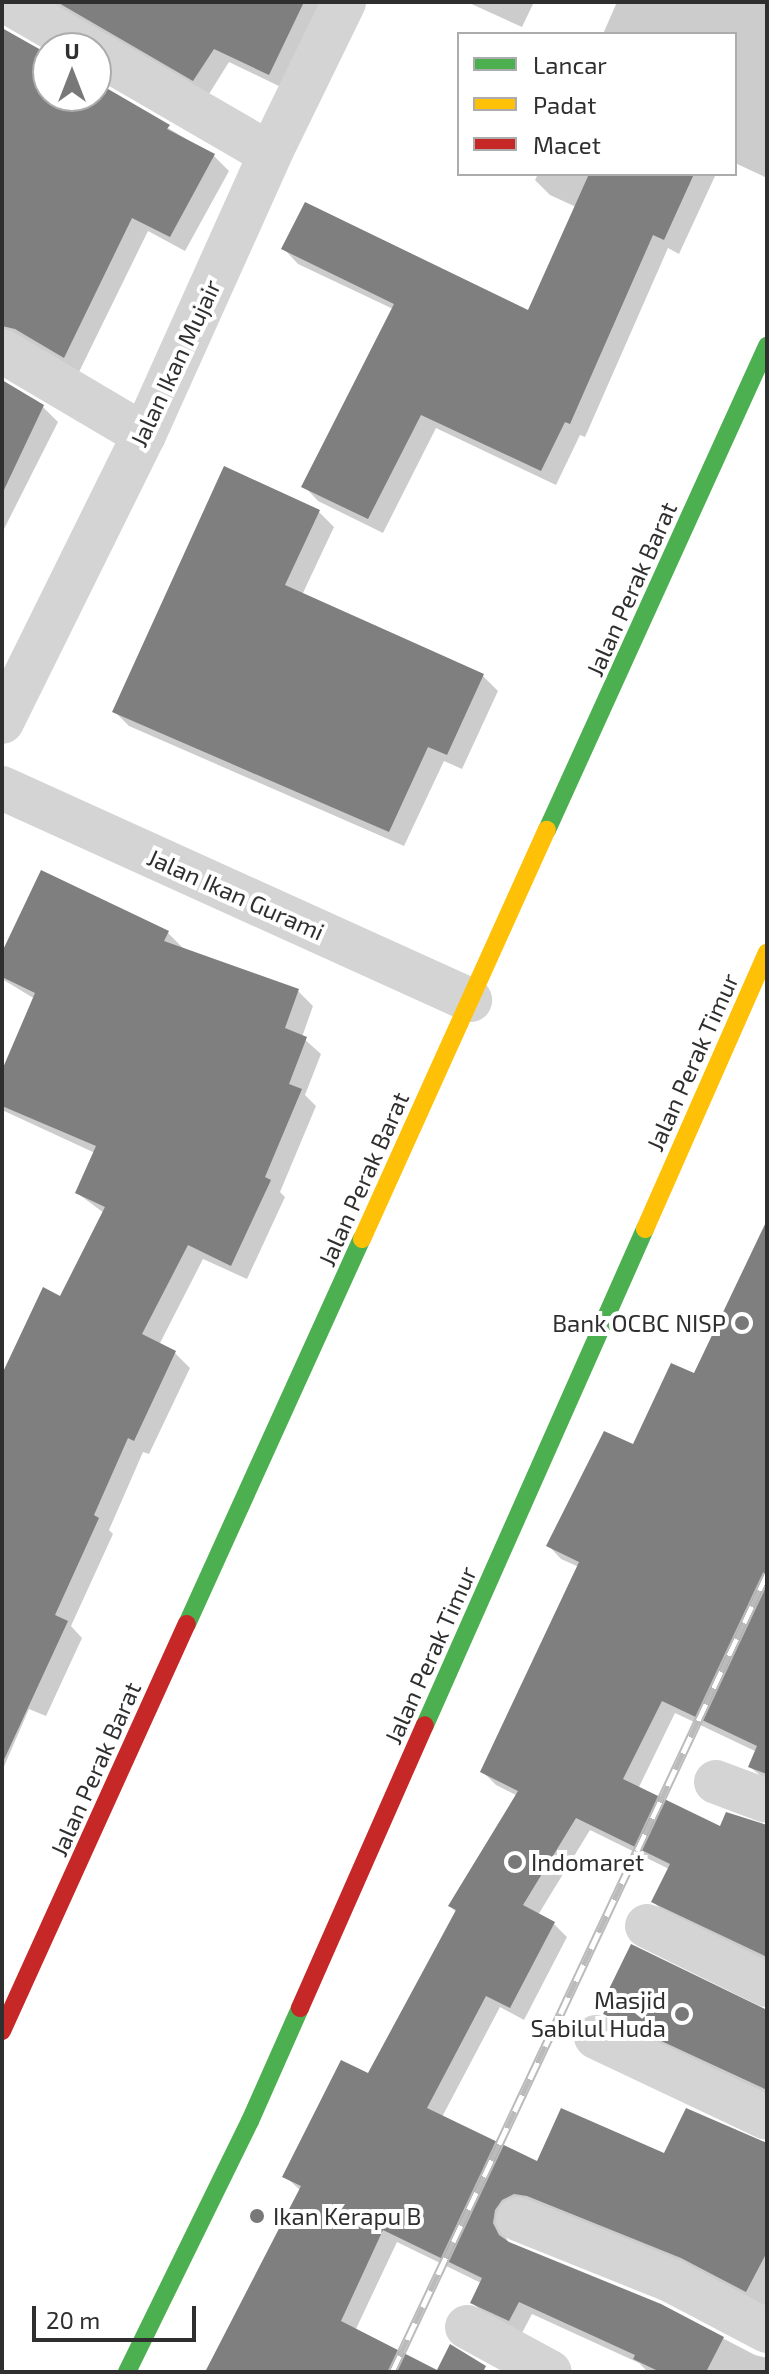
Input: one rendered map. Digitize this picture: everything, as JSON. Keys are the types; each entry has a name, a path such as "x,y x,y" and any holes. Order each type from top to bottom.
{"highway":[{"name":"Jalan Perak Barat","path":"2,2031 767,346"},
{"name":"Jalan Perak Timur","path":"127,2372 250,2121 767,953"}],"street":[{"path":"7,2 59,32"},
{"name":"Jalan Ikan Mujair","path":"3,716 144,435 270,154 344,2"},
{"path":"112,62 270,154"},
{"path":"2,351 144,435"},
{"name":"Jalan Ikan Gurami","path":"2,788 470,1000"},
{"path":"716,1782 767,1801"},
{"path":"647,1926 767,1985"},
{"path":"596,2037 767,2118"},
{"path":"518,2219 672,2281 767,2331"},
{"path":"467,2327 550,2372"}],"building":[{"path":"57,2 304,2 269,75 214,49 193,81"},
{"path":"2,28 32,45 32,112 112,112 112,91 170,125 167,129 215,154 170,237 132,218 64,358 15,329 2,326"},
{"path":"588,176 693,176 664,240 653,235 570,424 565,422 541,471 421,415 368,519 301,487 394,304 281,249 305,202 528,310"},
{"path":"2,380 44,405 2,494"},
{"path":"224,466 320,510 285,585 484,674 447,755 428,747 389,832 112,712"},
{"path":"41,870 169,931 164,941 299,989 285,1028 307,1037 289,1084 302,1089 265,1177 271,1180 231,1266 188,1245 142,1334 176,1351 134,1441 128,1438 94,1515 99,1518 55,1615 68,1621 2,1764 2,1374 43,1287 60,1296 105,1207 75,1193 96,1146 2,1106 2,1070 35,993 2,977 2,952"},
{"path":"767,1220 767,1774 748,1767 757,1746 662,1701 623,1779 720,1826 726,1812 767,1825 767,1957 651,1902 670,1864 576,1818 523,1905 555,1922 510,2008 486,1996 427,2108 537,2161 561,2108 664,2153 686,2108 767,2143 767,2252 746,2292 681,2258 527,2196 514,2194 502,2200 495,2210 493,2223 499,2235 509,2242 661,2304 724,2337 706,2372 660,2372 633,2359 635,2355 519,2302 509,2321 470,2303 482,2278 383,2230 341,2321 437,2370 450,2344 486,2366 483,2372 205,2372 301,2186 282,2177 341,2060 368,2073 456,1910 448,1906 518,1791 480,1772 579,1562 546,1546 604,1431 633,1444 671,1363 694,1373"},
{"name":"Masjid Sabilul Huda","path":"631,1944 767,2010 767,2090 603,2014 614,1992 609,1989"}],"railway":[{"path":"392,2372 767,1574"}],"traffic: fast":[{"path":"547,830 767,346"},
{"path":"425,1725 645,1229"},
{"path":"187,1624 362,1239"},
{"path":"127,2372 250,2121 300,2008"}],"traffic: slow":[{"path":"362,1239 547,830"},
{"path":"645,1229 767,953"}],"traffic: jam":[{"path":"2,2031 187,1624"},
{"path":"300,2008 425,1725"}],"place":[{"name":"Bank OCBC NISP","path":"742,1323"},
{"name":"Indomaret","path":"515,1862"},
{"name":"Masjid Sabilul Huda","path":"682,2014"},
{"name":"Ikan Kerapu B","path":"257,2216"}]}
